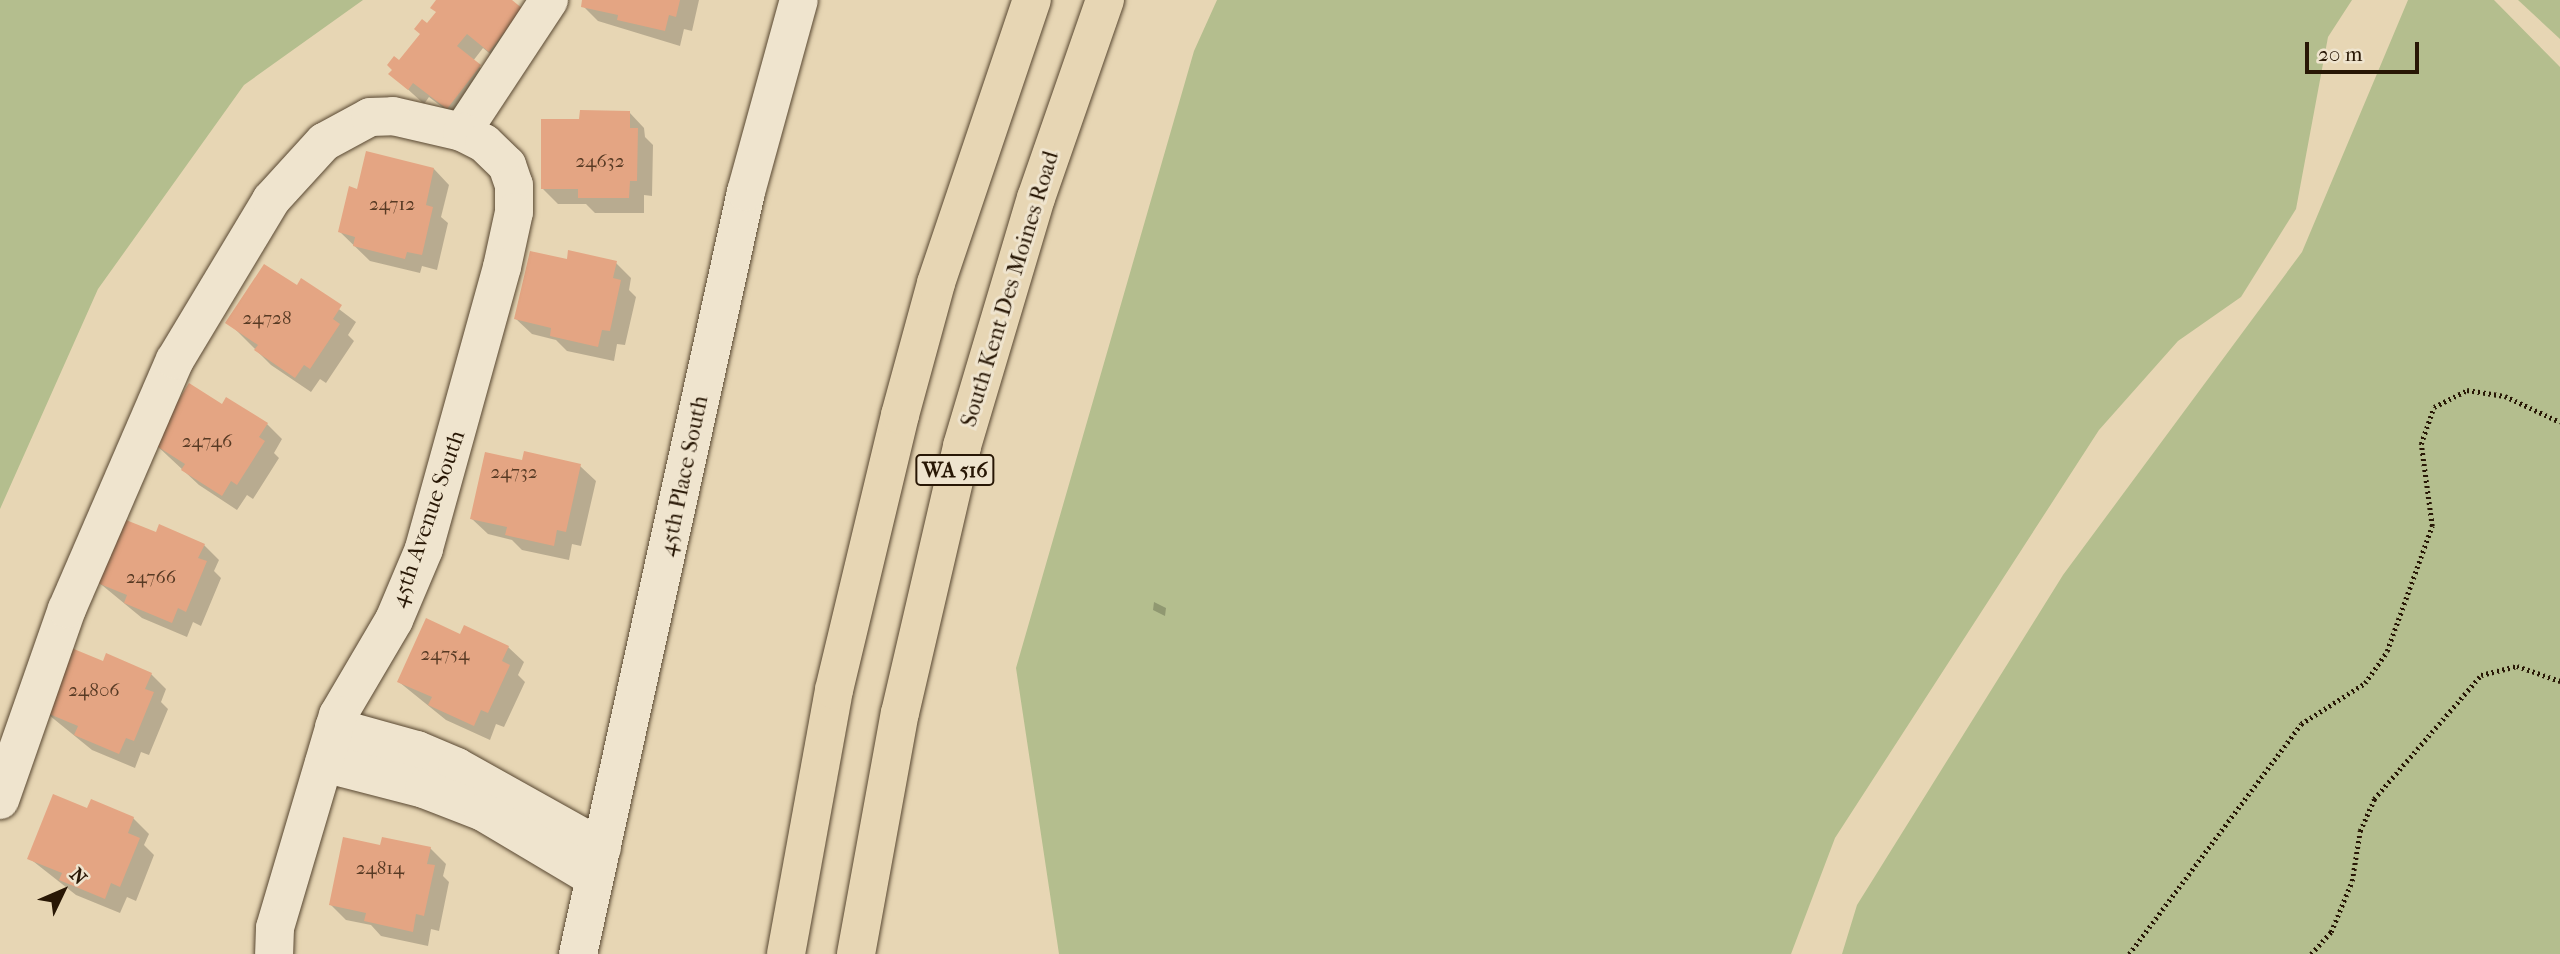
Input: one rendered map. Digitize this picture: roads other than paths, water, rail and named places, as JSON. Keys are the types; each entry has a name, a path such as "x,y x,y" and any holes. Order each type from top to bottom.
{"highway":[{"name":"WA 516","path":"786,954 834,690 891,449 936,284 1032,0"},
{"name":"South Kent Des Moines Road","path":"856,954 900,713 961,446 1036,198 1105,0"}],"street":[{"path":"462,132 549,0"},
{"name":"45th Place South","path":"578,954 746,192 799,0"},
{"name":"45th Avenue South","path":"0,800 67,609 175,360 271,200 310,154 359,120 393,116 462,132 493,149 508,165 515,197 508,244 424,549 394,620 349,693 329,745 275,928 274,954"},
{"path":"329,745 417,750 457,767 598,863"}]}
